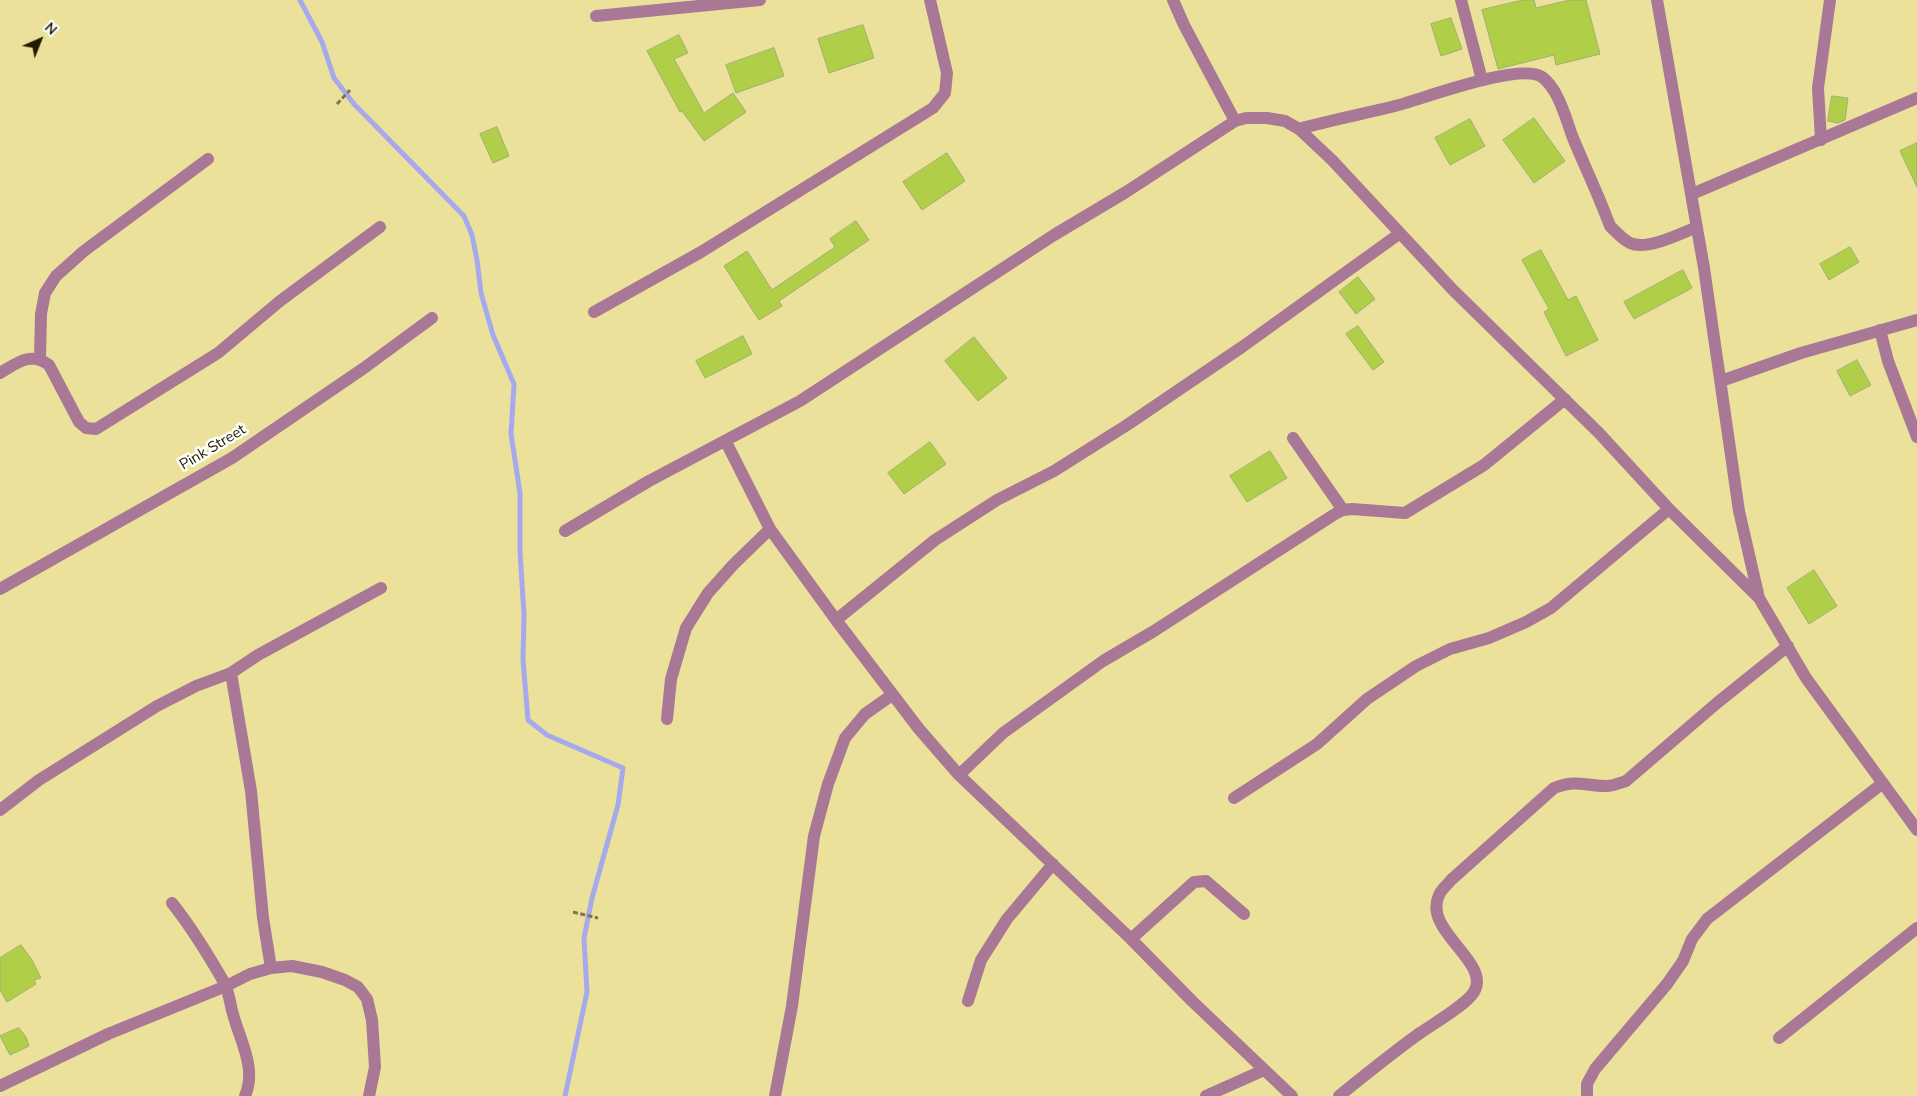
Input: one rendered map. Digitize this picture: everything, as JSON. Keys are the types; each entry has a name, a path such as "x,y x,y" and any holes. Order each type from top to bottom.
{"street":[{"path":"596,16 760,0"},
{"path":"594,312 701,252 933,108 945,93 947,74 930,0"},
{"path":"1173,0 1184,25 1235,121"},
{"path":"1461,0 1482,80"},
{"path":"1657,0 1692,194 1739,511 1759,598"},
{"path":"1821,140 1818,88 1830,0"},
{"path":"1298,129 1394,106 1482,80 1534,74 1543,78 1550,85 1560,104 1610,226 1619,236 1632,244 1643,245 1661,242 1697,226"},
{"path":"1692,194 1917,98"},
{"path":"565,531 650,481 726,442 800,400 1054,235 1126,192 1235,121 1246,118 1267,118 1285,121 1298,129 1332,160 1453,290 1564,399 1759,598 1806,678 1917,830"},
{"path":"40,358 41,314 45,294 56,276 84,251 208,158"},
{"path":"0,373 29,358 40,358 49,364 79,422 86,428 96,429 218,353 280,301 380,227"},
{"path":"836,620 935,540 996,500 1054,471 1127,425 1242,347 1400,234"},
{"name":"Pink Street","path":"0,589 232,458 364,368 432,318"},
{"path":"1721,380 1801,353 1917,320"},
{"path":"1880,330 1888,361 1917,437"},
{"path":"958,774 1003,733 1103,661 1344,510 1405,513 1484,465 1564,399"},
{"path":"1293,438 1344,510"},
{"path":"726,442 770,529 892,695 958,774 1292,1096"},
{"path":"1234,798 1317,744 1368,700 1416,666 1450,649 1497,634 1526,622 1551,608 1669,508"},
{"path":"667,719 671,679 686,628 708,593 733,565 770,529"},
{"path":"0,810 39,780 156,706 196,686 231,673 258,655 381,588"},
{"path":"1338,1096 1418,1035 1463,1004 1474,992 1478,979 1472,966 1444,930 1436,910 1439,895 1451,880 1554,788 1566,783 1577,782 1608,786 1626,781 1717,703 1788,646"},
{"path":"231,673 251,791 263,918 271,968"},
{"path":"774,1096 792,1006 814,836 828,784 846,738 865,714 892,695"},
{"path":"1587,1096 1587,1084 1595,1069 1667,984 1683,961 1692,939 1707,919 1883,783"},
{"path":"968,1001 981,960 1007,919 1053,864"},
{"path":"1131,939 1194,882 1200,880 1206,881 1244,914"},
{"path":"172,903 188,924 226,986 233,1015 249,1062 248,1088 245,1096"},
{"path":"1779,1038 1917,928"},
{"path":"0,1086 108,1034 226,986 250,974 271,968 292,966 322,972 345,980 358,988 367,999 372,1020 375,1067 369,1096"},
{"path":"1206,1096 1264,1070"}],"path":[{"path":"337,104 350,90"},
{"path":"573,912 598,918"}],"building":[{"path":"1523,0 1534,0 1536,8 1570,0 1586,0 1600,54 1556,65 1554,55 1498,69 1482,10"},
{"path":"1451,18 1462,49 1441,56 1431,24"},
{"path":"863,25 874,58 829,73 818,39"},
{"path":"679,35 688,53 674,59 704,113 733,93 746,112 704,141 682,111 680,112 647,51"},
{"path":"774,48 784,76 736,93 726,65"},
{"path":"1832,96 1848,98 1845,120 1838,123 1828,121"},
{"path":"1534,118 1565,161 1534,183 1503,140"},
{"path":"1470,119 1485,146 1450,165 1435,138"},
{"path":"497,127 509,156 493,163 480,134"},
{"path":"1917,143 1917,187 1900,151"},
{"path":"947,153 965,181 922,210 903,182"},
{"path":"856,221 869,240 779,301 782,306 759,320 724,266 747,251 772,290 835,247 830,239"},
{"path":"1850,247 1859,262 1829,280 1820,264"},
{"path":"1541,250 1568,300 1576,296 1598,340 1566,356 1544,312 1549,309 1522,260"},
{"path":"1683,270 1692,288 1634,319 1624,302"},
{"path":"1358,277 1375,299 1356,314 1339,292"},
{"path":"1358,326 1384,362 1373,370 1346,334"},
{"path":"743,336 752,354 705,378 696,361"},
{"path":"974,337 1007,378 978,401 945,361"},
{"path":"1857,360 1871,385 1850,396 1837,371"},
{"path":"930,442 946,464 904,494 888,473"},
{"path":"1270,451 1287,478 1247,502 1230,476"},
{"path":"1814,570 1837,606 1809,624 1787,588"},
{"path":"21,945 32,960 41,978 34,980 36,984 7,1002 0,990 0,958"},
{"path":"19,1028 26,1037 29,1046 10,1055 0,1036"}],"waterway":[{"path":"300,0 322,42 334,78 354,104 464,216 472,235 481,293 493,335 514,384 511,434 520,493 520,552 524,614 523,660 528,720 547,735 623,768 618,805 592,898 584,938 587,992 565,1096"}]}
